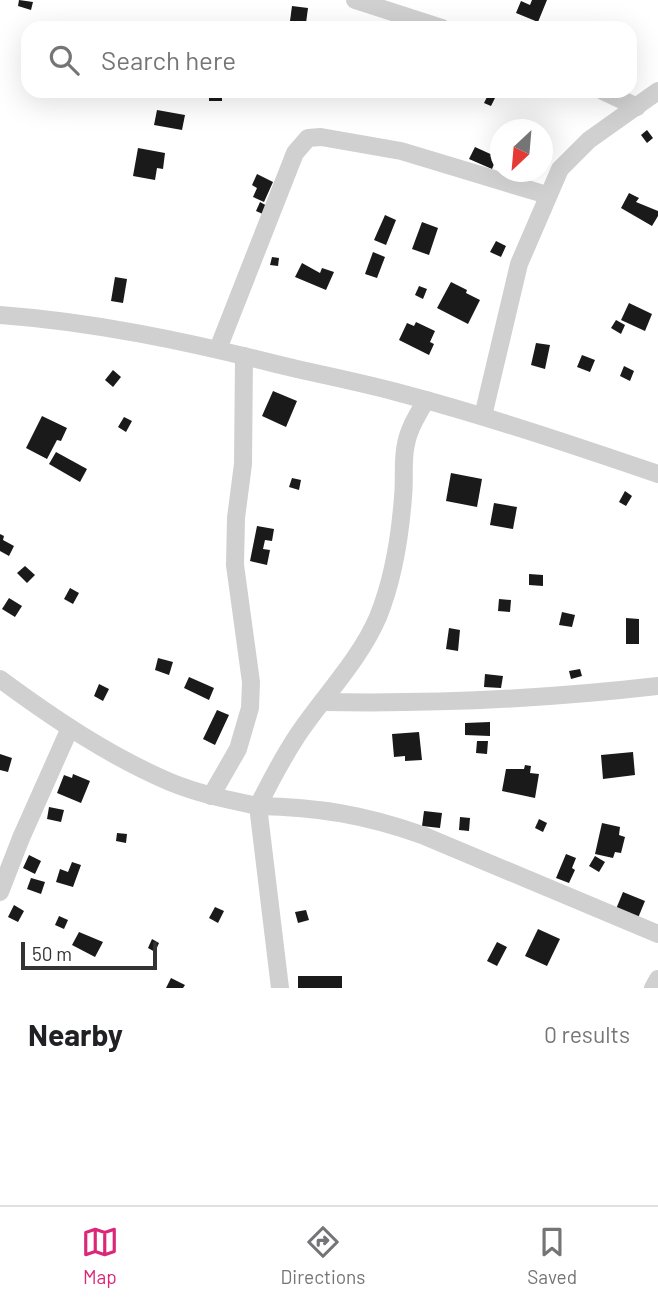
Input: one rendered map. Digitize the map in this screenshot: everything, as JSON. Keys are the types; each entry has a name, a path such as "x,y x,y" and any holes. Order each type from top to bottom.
{"street":[{"path":"355,0 420,21"},
{"path":"483,416 519,264 547,195 561,169 575,152 658,91"},
{"path":"618,98 637,107"},
{"path":"218,349 295,153 308,138 321,137 401,151 547,195"},
{"path":"0,315 46,318 218,349 483,416 658,474"},
{"path":"211,796 237,749 250,708 251,682 235,565 236,518 243,464 244,356"},
{"path":"280,988 258,806 283,758 357,655 377,617 397,543 406,444 410,430 426,400"},
{"path":"0,679 70,728 159,776 211,796 258,806 315,808 382,821 422,835 658,934"},
{"path":"322,702 513,700 658,686"},
{"path":"0,892 70,728"},
{"path":"653,988 658,979"}],"building":[{"path":"19,0 33,2 31,10 18,6"},
{"path":"532,0 547,0 538,21 516,13 521,1 530,5"},
{"path":"292,6 308,8 306,21 290,21"},
{"path":"209,98 222,98 222,101 209,101"},
{"path":"486,98 495,98 491,106 484,103"},
{"path":"157,110 185,115 182,130 154,125"},
{"path":"647,130 653,138 647,143 641,135"},
{"path":"475,147 490,154 490,168 469,159"},
{"path":"138,148 165,153 163,169 157,168 155,180 133,176"},
{"path":"257,174 273,182 264,202 253,197 257,188 252,185"},
{"path":"629,193 639,198 636,202 658,211 652,226 621,208"},
{"path":"260,202 269,207 265,215 256,211"},
{"path":"385,215 396,220 386,245 374,240"},
{"path":"422,222 438,228 429,255 412,249"},
{"path":"496,241 506,246 501,257 490,252"},
{"path":"373,252 385,257 377,278 365,274"},
{"path":"272,257 279,258 278,266 270,265"},
{"path":"302,263 320,273 322,268 334,272 326,290 295,277"},
{"path":"115,277 127,279 123,303 111,301"},
{"path":"451,282 480,300 468,324 437,308"},
{"path":"419,286 427,289 423,299 415,295"},
{"path":"629,303 652,314 645,331 621,320"},
{"path":"616,320 625,325 621,334 611,328"},
{"path":"416,322 435,331 430,342 434,344 429,355 399,340 407,323 414,326"},
{"path":"536,343 550,345 545,369 531,365"},
{"path":"582,355 595,360 590,372 577,367"},
{"path":"624,366 634,371 630,381 620,376"},
{"path":"113,370 121,377 113,387 105,380"},
{"path":"273,391 297,401 286,427 262,416"},
{"path":"42,416 67,428 47,459 26,448"},
{"path":"124,417 132,421 126,432 118,427"},
{"path":"56,452 87,469 80,482 49,464"},
{"path":"451,473 482,479 477,507 446,501"},
{"path":"292,478 301,480 299,490 289,487"},
{"path":"625,491 632,496 626,506 619,502"},
{"path":"494,503 517,507 513,529 490,525"},
{"path":"257,526 274,529 272,541 265,540 263,549 270,550 267,565 250,561"},
{"path":"0,534 4,536 3,540 14,546 9,556 0,551"},
{"path":"25,566 35,575 27,583 17,573"},
{"path":"529,574 543,575 543,586 529,585"},
{"path":"70,588 79,593 73,604 64,599"},
{"path":"9,598 22,606 15,617 2,609"},
{"path":"499,599 511,600 510,612 498,611"},
{"path":"562,612 575,615 572,627 559,625"},
{"path":"626,618 639,619 639,644 626,644"},
{"path":"449,628 460,630 458,651 446,649"},
{"path":"158,658 173,662 169,675 155,670"},
{"path":"580,669 582,676 571,679 569,671"},
{"path":"485,674 503,676 501,688 484,687"},
{"path":"189,677 214,688 209,700 184,688"},
{"path":"99,684 109,689 103,701 94,696"},
{"path":"217,710 229,715 215,745 203,739"},
{"path":"490,722 490,736 465,735 465,723"},
{"path":"419,732 422,760 405,761 405,756 394,757 392,734"},
{"path":"477,741 488,741 487,754 476,753"},
{"path":"633,752 635,775 603,779 601,755"},
{"path":"0,754 12,758 8,772 0,770"},
{"path":"525,765 531,766 530,773 539,774 535,798 502,791 506,769 524,769"},
{"path":"73,774 90,781 81,803 57,793 64,775 72,778"},
{"path":"49,807 64,810 61,822 47,819"},
{"path":"424,811 442,813 440,828 422,826"},
{"path":"460,817 470,818 469,831 459,830"},
{"path":"539,819 547,823 543,832 535,828"},
{"path":"602,823 620,827 619,835 625,837 621,853 615,852 613,858 595,854"},
{"path":"117,833 127,834 126,843 116,841"},
{"path":"566,854 576,858 572,868 575,870 569,883 556,878"},
{"path":"29,855 41,861 35,874 23,868"},
{"path":"595,856 605,862 599,872 589,866"},
{"path":"72,862 81,865 73,887 56,882 60,869 68,872"},
{"path":"31,878 45,882 41,894 27,889"},
{"path":"623,892 645,901 638,918 616,909"},
{"path":"14,905 24,911 18,922 8,917"},
{"path":"215,907 224,911 218,923 209,918"},
{"path":"306,910 309,920 298,923 295,912"},
{"path":"59,916 68,920 64,929 55,925"},
{"path":"538,929 560,939 547,966 525,956"},
{"path":"79,932 103,942 95,957 72,945"},
{"path":"152,939 159,943 155,952 148,948"},
{"path":"497,942 507,947 497,966 487,961"},
{"path":"298,976 342,976 342,988 298,988"},
{"path":"171,978 185,985 183,988 166,988"}]}
